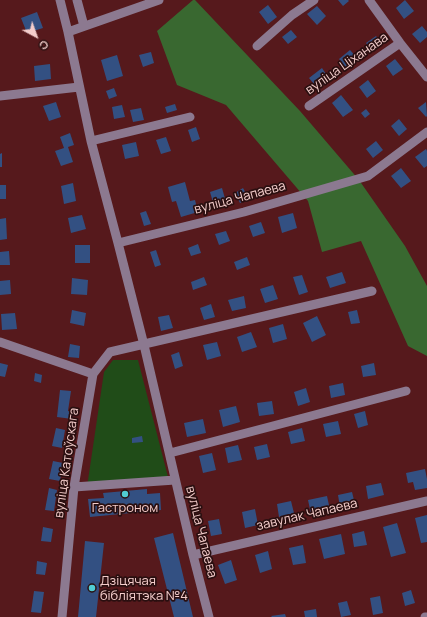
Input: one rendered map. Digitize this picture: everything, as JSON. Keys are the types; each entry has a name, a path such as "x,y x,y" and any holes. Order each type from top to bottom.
{"street":[{"name":"вуліца Чапаева","path":"60,0 91,141 144,345 175,480 209,617"},
{"path":"77,0 84,26"},
{"path":"68,32 159,0"},
{"path":"257,46 292,15 314,0"},
{"name":"вуліца Ціханава","path":"369,0 427,77"},
{"name":"вуліца Ціханава","path":"309,106 400,43"},
{"path":"0,96 79,87"},
{"path":"91,141 190,117"},
{"name":"вуліца Чапаева","path":"118,243 244,212 368,176 427,132"},
{"path":"144,345 372,291"},
{"path":"0,342 93,374"},
{"name":"вуліца Катоўскага","path":"62,617 74,487 93,374 110,352 144,345"},
{"path":"170,453 406,391"},
{"path":"74,487 175,480"},
{"name":"завулак Чапаева","path":"193,555 427,500"}],"green space":[{"path":"193,0 195,0 300,111 359,180 405,246 427,286 427,356 408,346 361,241 322,252 308,201 226,105 177,85 157,31"},
{"path":"113,360 138,360 168,477 87,487 104,372"}],"building":[{"path":"338,0 348,0 349,1 343,6"},
{"path":"405,0 414,11 404,19 396,8"},
{"path":"268,5 277,17 268,24 259,12"},
{"path":"317,6 326,16 317,25 307,14"},
{"path":"37,12 43,28 27,33 21,18"},
{"path":"422,26 427,32 427,37 420,43 412,34"},
{"path":"291,30 297,37 288,44 282,37"},
{"path":"376,36 381,43 371,50 366,43"},
{"path":"350,50 359,60 347,69 339,59"},
{"path":"151,52 154,63 143,67 139,55"},
{"path":"117,55 123,76 107,81 101,60"},
{"path":"395,59 403,69 393,76 386,66"},
{"path":"50,64 51,79 35,81 34,66"},
{"path":"322,68 330,80 318,89 309,78"},
{"path":"368,80 376,91 367,98 359,87"},
{"path":"114,88 117,96 109,99 106,91"},
{"path":"341,95 353,110 343,117 332,103"},
{"path":"56,102 61,117 49,121 43,106"},
{"path":"426,102 427,116 426,117 418,108"},
{"path":"175,104 177,110 167,113 165,107"},
{"path":"122,105 125,117 114,119 112,107"},
{"path":"141,108 144,120 133,122 130,110"},
{"path":"366,109 370,114 365,118 361,113"},
{"path":"399,119 407,129 399,136 391,126"},
{"path":"196,127 200,139 192,142 188,130"},
{"path":"70,133 74,145 68,147 73,162 61,166 55,151 64,148 60,137"},
{"path":"166,137 171,151 161,154 156,140"},
{"path":"376,141 383,150 373,158 366,149"},
{"path":"136,142 139,156 125,159 122,145"},
{"path":"426,149 427,166 424,168 415,157"},
{"path":"2,153 2,167 0,167 0,154"},
{"path":"401,168 411,181 401,188 391,176"},
{"path":"185,182 190,201 195,200 198,212 181,217 176,201 172,202 168,187"},
{"path":"73,183 76,201 64,204 61,186"},
{"path":"0,185 6,185 6,199 0,199"},
{"path":"222,188 226,202 214,206 210,192"},
{"path":"243,188 249,199 240,203 235,193"},
{"path":"146,211 151,224 144,226 140,213"},
{"path":"293,213 297,228 282,233 278,217"},
{"path":"82,215 86,229 71,233 68,218"},
{"path":"6,218 7,239 0,240 0,219"},
{"path":"261,222 265,233 253,237 249,226"},
{"path":"226,231 230,241 219,245 215,234"},
{"path":"198,244 201,253 191,256 188,248"},
{"path":"75,245 90,245 90,263 75,263"},
{"path":"156,250 161,265 155,267 150,252"},
{"path":"9,251 10,265 0,265 0,252"},
{"path":"247,257 250,265 237,270 234,262"},
{"path":"342,272 346,283 330,288 326,277"},
{"path":"302,275 308,292 299,295 293,277"},
{"path":"204,277 207,285 193,290 191,282"},
{"path":"72,278 88,280 87,295 71,294"},
{"path":"10,280 11,294 0,295 0,281"},
{"path":"273,285 278,299 265,303 260,289"},
{"path":"244,296 246,308 232,311 228,300"},
{"path":"211,304 215,317 204,320 200,308"},
{"path":"72,310 86,313 84,326 70,323"},
{"path":"357,310 360,323 351,324 348,312"},
{"path":"15,313 17,329 2,330 1,314"},
{"path":"169,315 173,328 161,331 158,317"},
{"path":"317,316 326,335 312,342 303,323"},
{"path":"283,324 287,339 273,343 269,328"},
{"path":"251,332 257,347 242,352 237,337"},
{"path":"217,342 221,356 207,360 203,345"},
{"path":"70,344 80,346 79,358 68,357"},
{"path":"179,352 183,366 175,369 171,355"},
{"path":"0,363 8,365 5,377 0,376"},
{"path":"374,363 376,375 363,377 361,366"},
{"path":"35,373 42,375 41,383 34,381"},
{"path":"343,383 345,395 331,398 329,386"},
{"path":"306,388 310,402 298,406 294,392"},
{"path":"60,390 71,391 68,411 73,411 72,419 57,417"},
{"path":"272,401 274,414 259,416 257,403"},
{"path":"236,406 240,422 223,427 219,410"},
{"path":"365,411 368,425 358,428 354,414"},
{"path":"203,419 206,433 187,437 184,423"},
{"path":"338,421 341,434 326,437 323,424"},
{"path":"56,428 65,430 62,448 52,446"},
{"path":"302,428 305,441 291,444 288,432"},
{"path":"142,436 143,442 132,443 132,438"},
{"path":"267,444 270,457 257,460 254,447"},
{"path":"238,445 242,460 228,463 225,448"},
{"path":"212,453 216,470 203,473 199,456"},
{"path":"53,461 63,463 60,481 49,479"},
{"path":"425,469 427,488 415,490 413,482 408,483 406,473"},
{"path":"381,483 384,495 368,499 366,486"},
{"path":"49,488 57,490 54,511 45,510"},
{"path":"147,489 147,494 160,493 161,510 90,517 88,499 104,498 103,493"},
{"path":"352,492 355,504 340,507 338,495"},
{"path":"327,496 330,510 311,514 308,500"},
{"path":"291,501 294,513 279,517 277,504"},
{"path":"255,509 258,525 245,528 242,512"},
{"path":"427,515 427,542 421,543 415,518"},
{"path":"219,519 222,534 211,536 208,521"},
{"path":"397,523 406,553 391,557 383,527"},
{"path":"43,527 53,529 51,542 41,541"},
{"path":"364,531 367,545 354,547 352,534"},
{"path":"173,533 193,617 174,617 154,538"},
{"path":"341,534 345,554 324,559 319,539"},
{"path":"85,541 104,543 96,617 78,617"},
{"path":"303,545 306,563 293,565 289,548"},
{"path":"268,551 272,569 260,573 255,555"},
{"path":"231,560 237,580 225,584 218,565"},
{"path":"37,561 47,563 45,575 36,574"},
{"path":"411,590 415,603 405,606 402,593"},
{"path":"34,591 44,592 41,613 31,612"},
{"path":"380,596 383,613 373,615 370,598"},
{"path":"347,601 351,615 341,617 338,603"},
{"path":"316,609 317,617 305,617 304,611"},
{"path":"285,614 286,617 271,616"}],"place":[{"name":"Гастроном","path":"125,494"},
{"name":"Дзіцячая бібліятэка №4","path":"92,588"}]}
